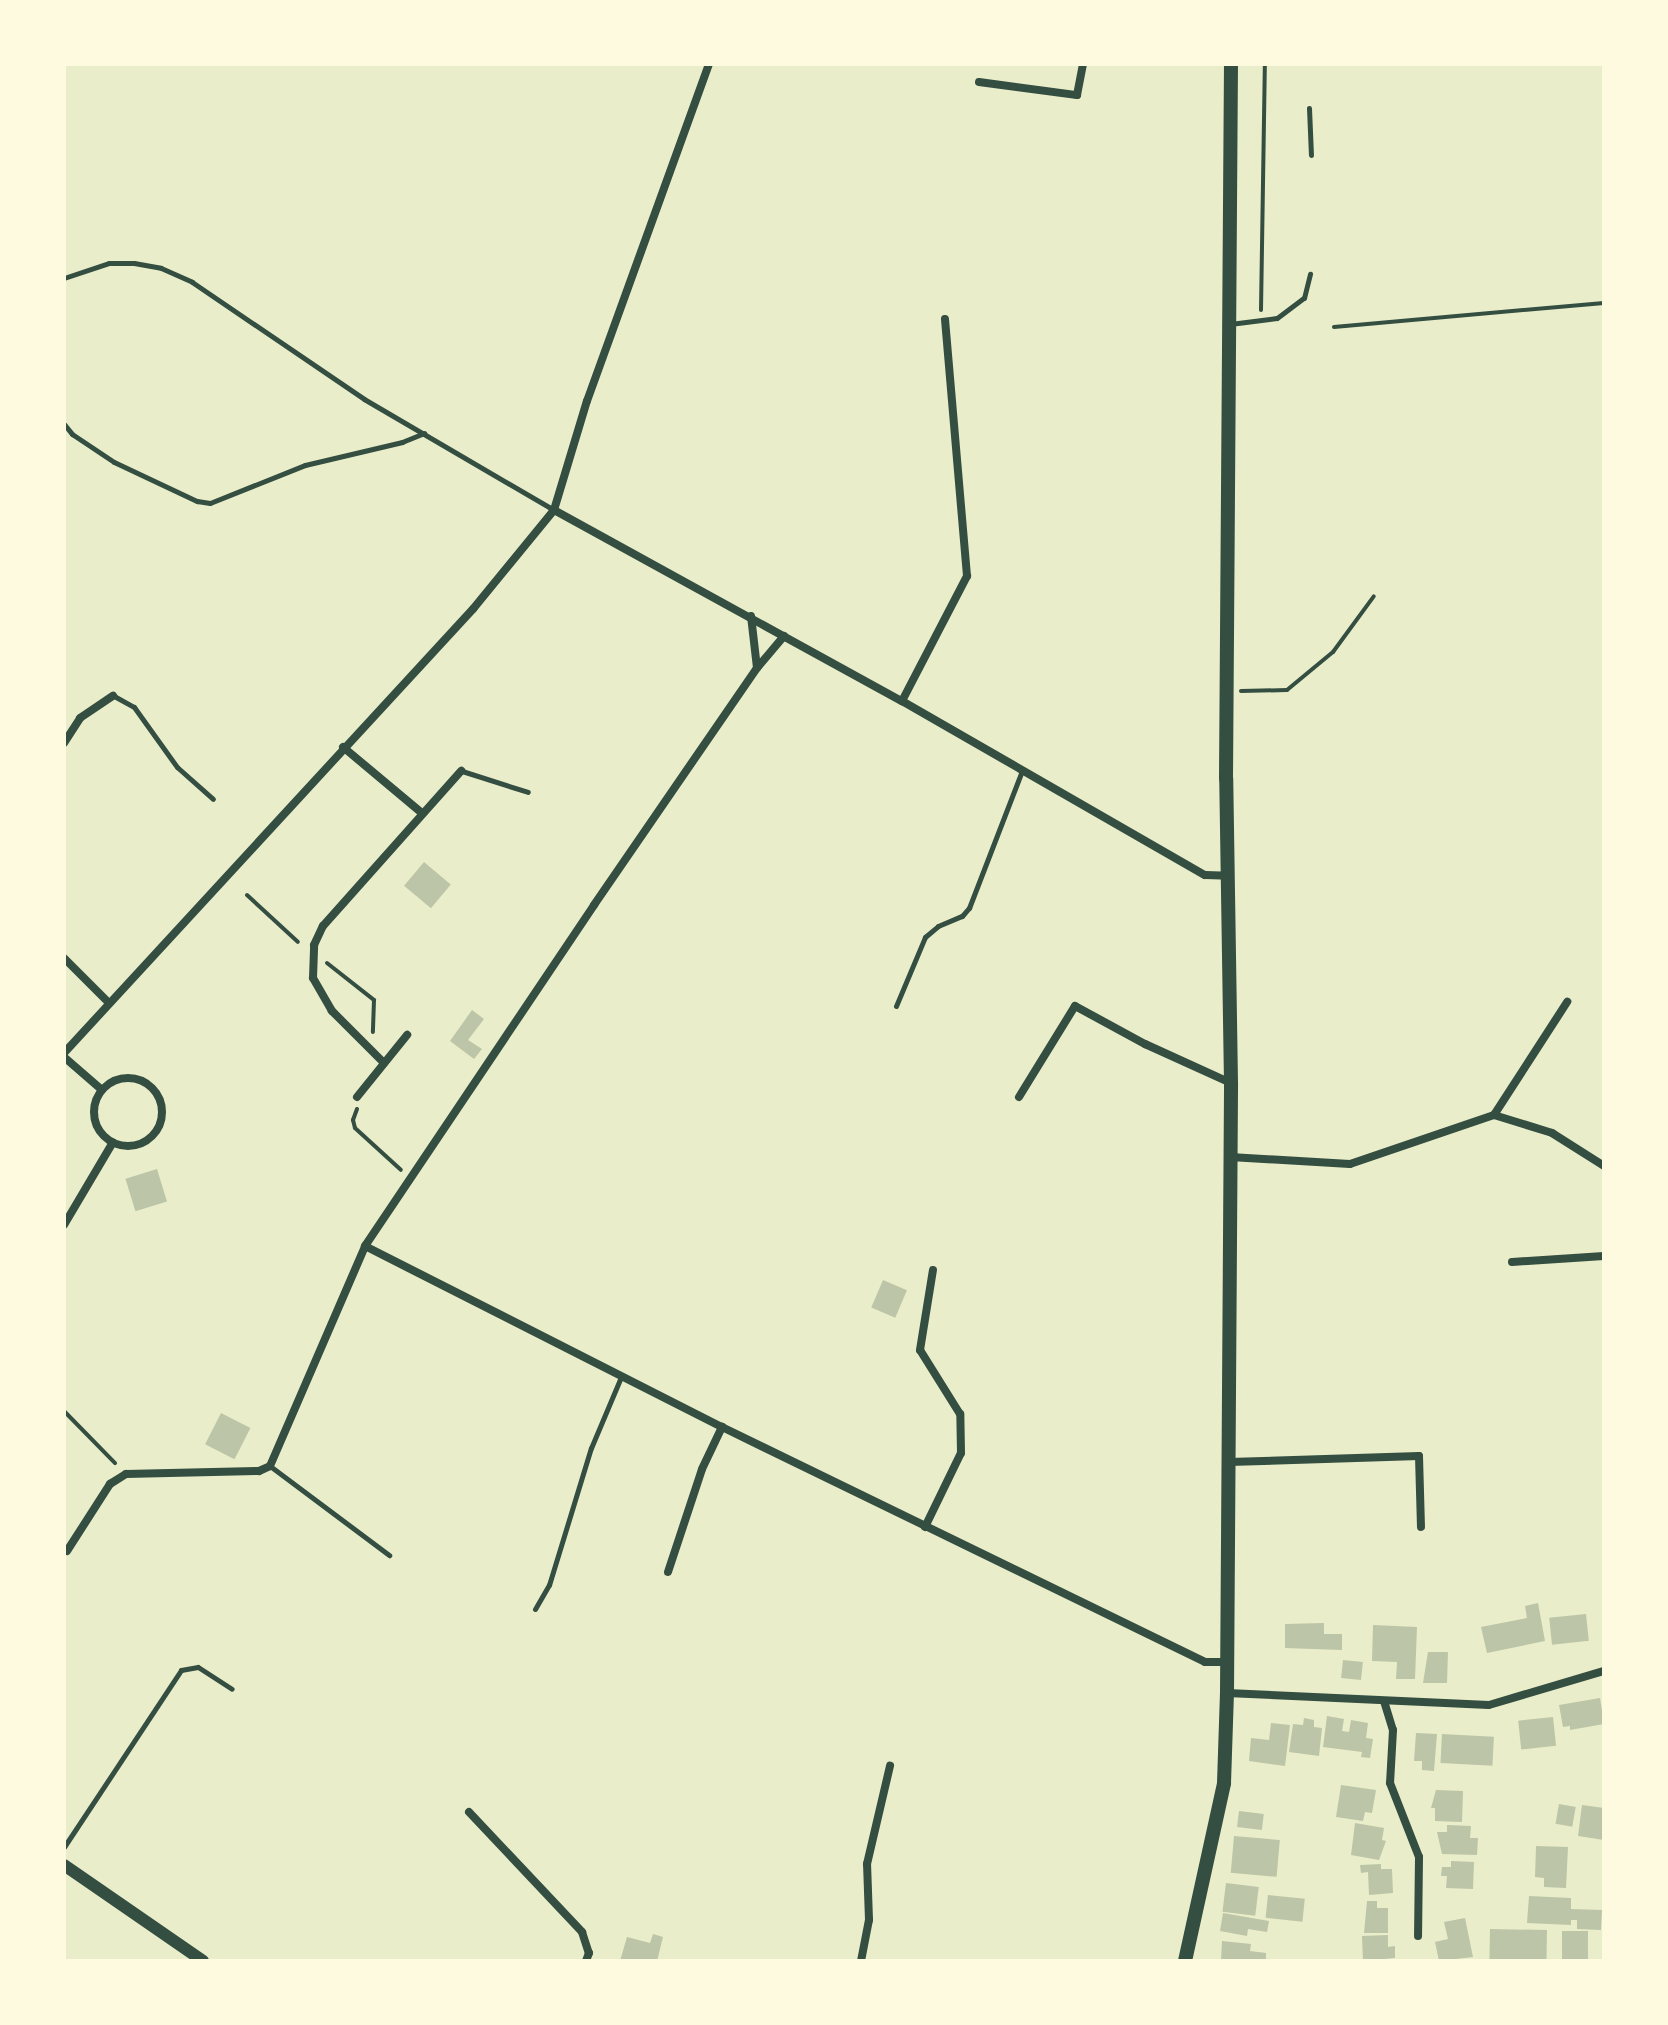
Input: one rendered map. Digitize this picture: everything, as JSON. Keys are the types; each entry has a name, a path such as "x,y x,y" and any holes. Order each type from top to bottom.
{"main road":[{"path":"1185,1961 1224,1783 1227,1693 1231,1083 1227,691 1231,64"}],"street":[{"path":"102,1090 64,1055 343,747 473,609 554,510 587,401 709,64"},
{"path":"979,82 1077,95 1083,64"},
{"path":"902,701 967,576 945,319"},
{"path":"554,510 751,616 1205,875 1230,876"},
{"path":"751,616 757,668"},
{"path":"67,1551 110,1484 126,1474 259,1471 270,1466 365,1246 409,1176 757,668 784,636"},
{"path":"64,743 80,718 113,696"},
{"path":"343,747 422,813"},
{"path":"384,1063 332,1011 313,978 314,945 323,926 461,771"},
{"path":"64,958 109,1003"},
{"path":"1494,1115 1567,1002"},
{"path":"1019,1097 1075,1006 1145,1044 1231,1083"},
{"path":"357,1097 407,1035"},
{"path":"122,1078 133,1078 153,1089 162,1111 155,1132 146,1140 135,1145 113,1142 105,1136 95,1118 94,1108 102,1090 122,1078"},
{"path":"1230,1157 1350,1164 1494,1115 1552,1133 1604,1166"},
{"path":"64,1225 113,1142"},
{"path":"365,1246 925,1527 1205,1662 1227,1662"},
{"path":"1512,1262 1604,1256"},
{"path":"925,1527 961,1453 960,1414 920,1350 933,1270"},
{"path":"668,1572 702,1469 722,1427"},
{"path":"1229,1462 1419,1456 1421,1527"},
{"path":"1227,1693 1489,1705 1603,1672"},
{"path":"1384,1701 1393,1730 1390,1783 1419,1857 1418,1936"},
{"path":"861,1961 869,1920 867,1864 890,1766"},
{"path":"469,1812 582,1932 589,1953 586,1961"},
{"path":"64,1865 203,1961"}],"lane":[{"path":"1309,108 1311,155"},
{"path":"64,278 109,263 161,268 192,282 364,399 554,510"},
{"path":"1229,324 1277,318 1304,298 1310,274"},
{"path":"64,424 72,434 114,462 197,501 210,503 305,465 402,442 424,433"},
{"path":"113,696 134,707 177,767 213,799"},
{"path":"896,1006 925,937 938,926 962,916 969,908 1023,770"},
{"path":"461,771 528,792"},
{"path":"535,1609 549,1585 591,1448 621,1377"},
{"path":"270,1466 389,1555"},
{"path":"64,1847 181,1670 198,1667 232,1689"}],"path":[{"path":"1261,319 1265,64"},
{"path":"1334,327 1604,303"},
{"path":"1227,691 1287,690 1333,652 1374,596"},
{"path":"247,895 298,942"},
{"path":"323,959 374,1000 373,1034"},
{"path":"357,1097 355,1128 388,1161 409,1176"},
{"path":"64,1411 126,1474"}],"building":[{"path":"424,862 451,884 431,908 404,886"},
{"path":"472,1010 484,1019 468,1040 482,1049 474,1059 450,1041"},
{"path":"157,1169 167,1202 135,1211 125,1179"},
{"path":"883,1280 907,1290 895,1318 871,1308"},
{"path":"221,1413 250,1428 235,1459 205,1444"},
{"path":"1538,1603 1545,1641 1487,1653 1481,1627 1527,1618 1525,1606"},
{"path":"1586,1614 1589,1641 1552,1645 1549,1618"},
{"path":"1324,1623 1324,1634 1342,1634 1342,1650 1285,1648 1285,1624"},
{"path":"1373,1625 1417,1627 1415,1679 1396,1679 1397,1662 1372,1661"},
{"path":"1428,1652 1448,1652 1447,1683 1423,1683"},
{"path":"1343,1660 1363,1662 1361,1680 1341,1678"},
{"path":"1600,1698 1604,1724 1570,1730 1570,1726 1563,1727 1559,1705"},
{"path":"1327,1716 1344,1719 1342,1731 1349,1732 1351,1720 1368,1723 1366,1738 1373,1739 1370,1758 1361,1757 1362,1752 1323,1747"},
{"path":"1553,1717 1556,1746 1521,1749 1518,1721"},
{"path":"1304,1718 1314,1720 1314,1727 1322,1728 1319,1756 1289,1752 1293,1724 1303,1725"},
{"path":"1271,1723 1290,1725 1285,1766 1249,1761 1251,1738 1269,1740"},
{"path":"1416,1733 1437,1734 1434,1771 1422,1770 1422,1761 1414,1761"},
{"path":"1442,1734 1494,1737 1492,1766 1440,1763"},
{"path":"1341,1785 1376,1790 1372,1813 1365,1812 1363,1821 1336,1817"},
{"path":"1436,1790 1463,1791 1462,1822 1435,1821 1435,1808 1431,1808"},
{"path":"1559,1804 1576,1807 1572,1827 1556,1824"},
{"path":"1582,1805 1604,1808 1604,1840 1578,1836"},
{"path":"1239,1811 1264,1814 1262,1830 1237,1827"},
{"path":"1355,1823 1384,1828 1382,1840 1386,1841 1379,1860 1351,1855"},
{"path":"1447,1825 1471,1826 1470,1838 1478,1838 1477,1855 1442,1854 1437,1832 1447,1832"},
{"path":"1234,1836 1280,1840 1277,1877 1231,1873"},
{"path":"1536,1846 1568,1847 1566,1888 1544,1887 1544,1878 1535,1877"},
{"path":"1451,1861 1474,1862 1473,1889 1446,1888 1447,1876 1441,1876 1442,1867 1451,1867"},
{"path":"1381,1864 1381,1869 1392,1869 1393,1893 1369,1895 1368,1872 1361,1873 1360,1865"},
{"path":"1226,1883 1259,1887 1255,1916 1222,1912"},
{"path":"1268,1895 1305,1899 1302,1922 1266,1918"},
{"path":"1529,1896 1571,1898 1571,1909 1602,1910 1601,1930 1577,1929 1577,1920 1571,1920 1571,1925 1527,1923"},
{"path":"1367,1901 1377,1901 1377,1908 1388,1908 1388,1933 1364,1933"},
{"path":"1223,1913 1269,1921 1267,1932 1248,1929 1247,1936 1220,1931"},
{"path":"1465,1918 1473,1957 1439,1961 1435,1942 1448,1939 1444,1922"},
{"path":"1490,1929 1547,1930 1546,1961 1489,1961"},
{"path":"1562,1931 1588,1931 1588,1961 1562,1961"},
{"path":"653,1934 663,1937 657,1961 620,1961 627,1937 650,1943"},
{"path":"1388,1935 1388,1947 1395,1946 1395,1958 1363,1961 1362,1936"},
{"path":"1222,1941 1251,1944 1250,1951 1266,1953 1266,1961 1221,1960"}]}
